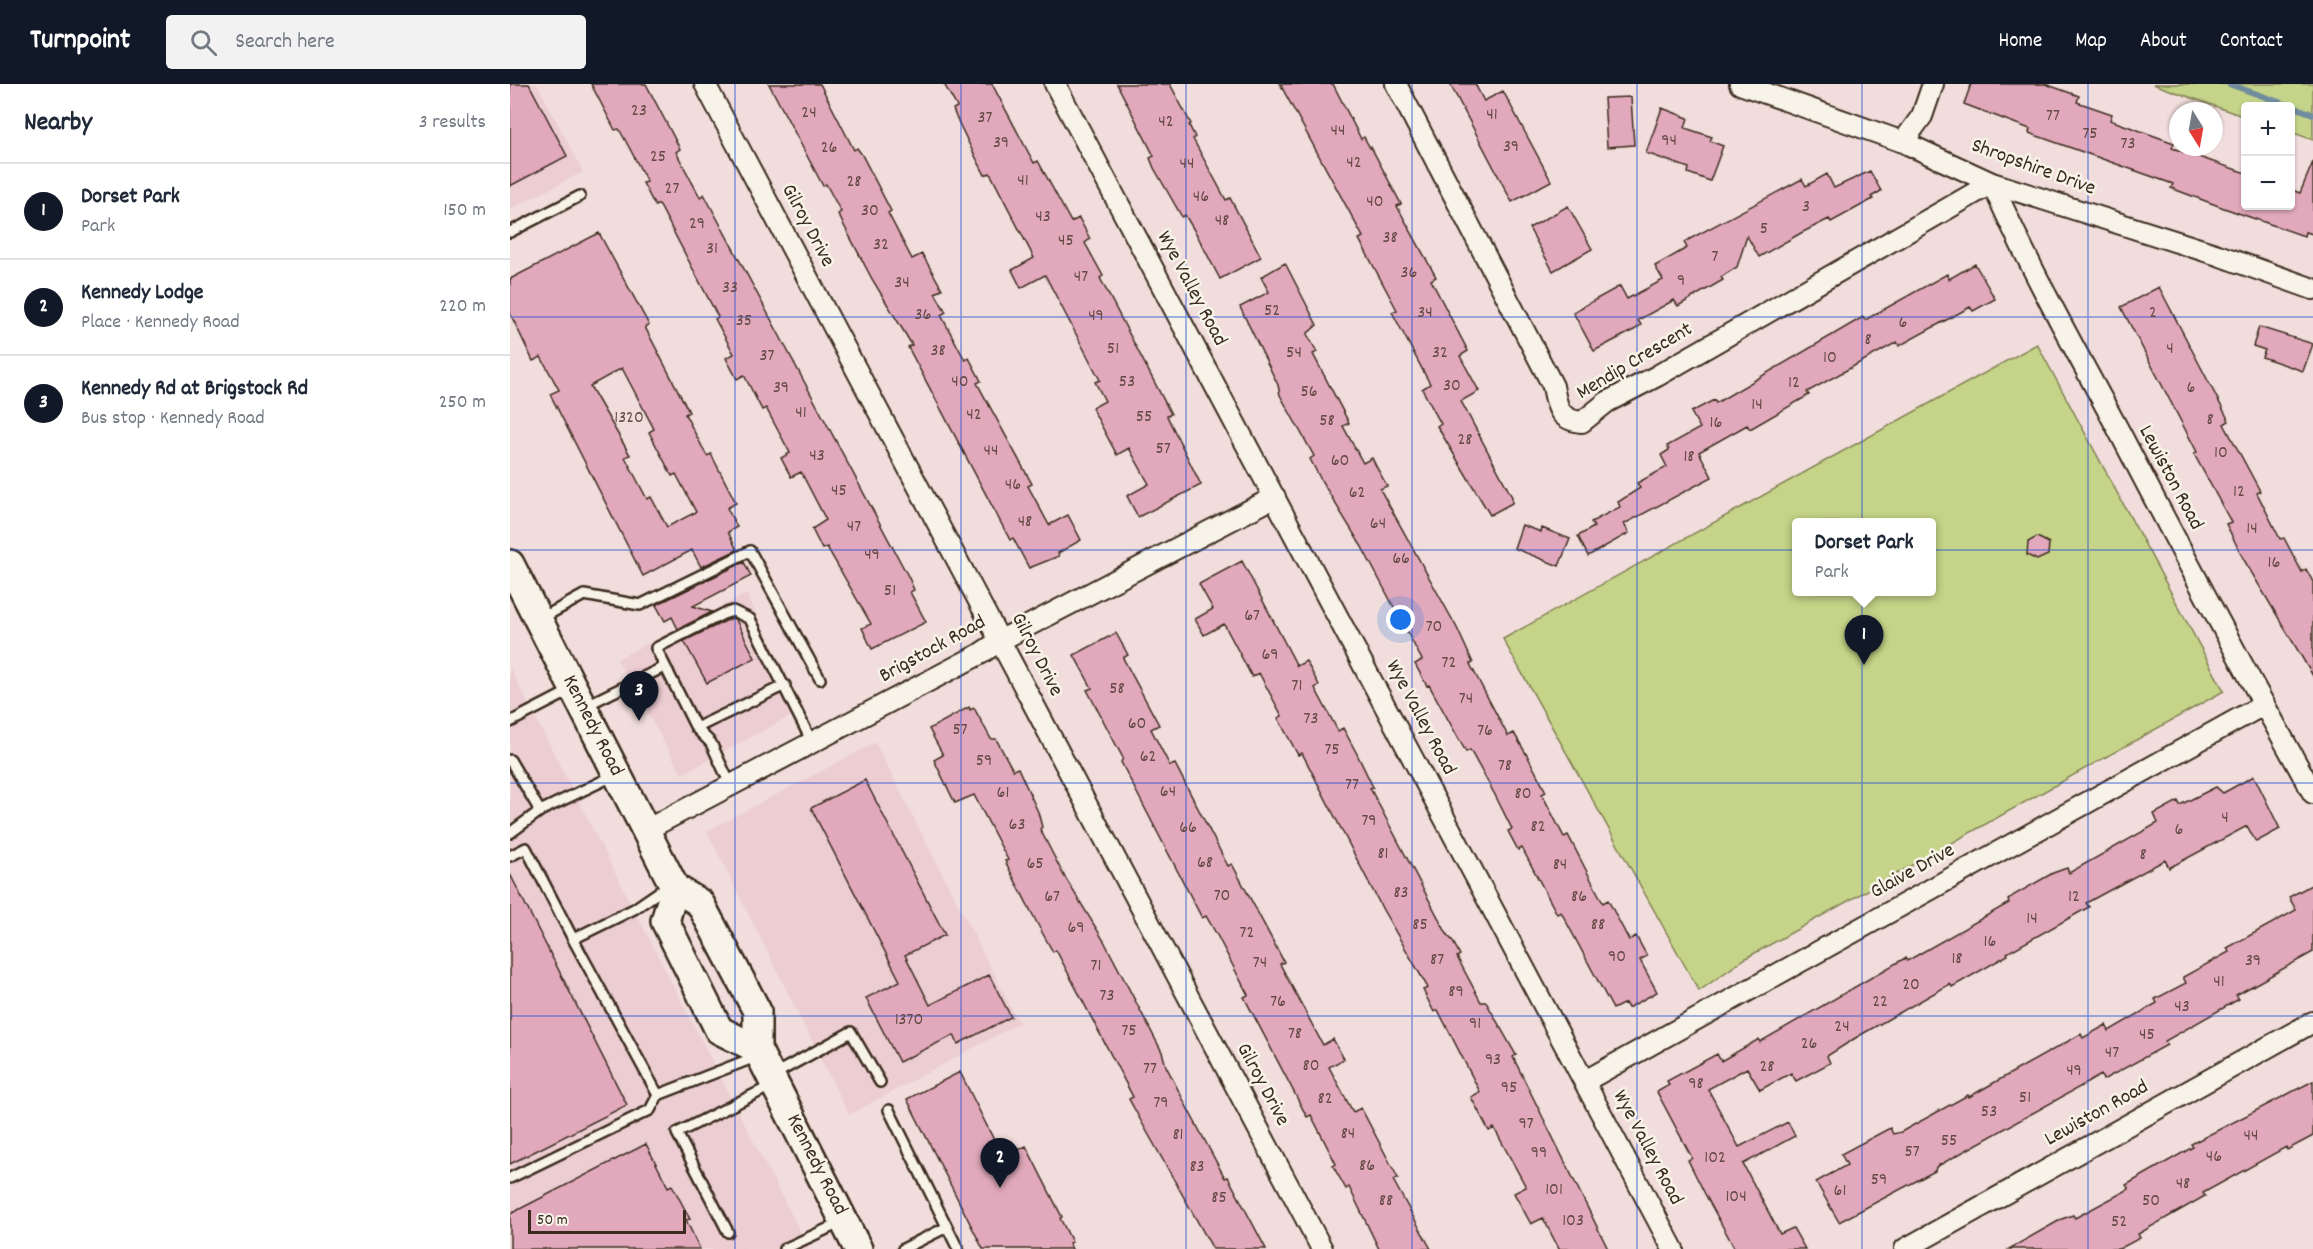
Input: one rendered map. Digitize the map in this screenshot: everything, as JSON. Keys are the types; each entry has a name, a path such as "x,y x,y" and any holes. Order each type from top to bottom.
{"main road":[{"name":"Kennedy Road","path":"510,564 674,885 700,903 757,1011 766,1066 858,1249"},
{"path":"674,885 665,921 719,1030 766,1066"}],"street":[{"name":"Gilroy Drive","path":"705,84 1001,639 1322,1249"},
{"name":"Wye Valley Road","path":"1055,84 1673,1249"},
{"name":"Mendip Crescent","path":"1396,84 1553,386 1557,411 1569,421 1582,422 1607,402 1657,376 1992,183"},
{"name":"Shropshire Drive","path":"1740,84 1903,142 1992,183 2218,255 2313,289"},
{"path":"1903,142 1922,116 1933,84"},
{"name":"Lewiston Road","path":"1992,183 2028,259 2313,793"},
{"name":"Brigstock Road","path":"646,830 980,654 1001,639 1275,498"},
{"name":"Glaive Drive","path":"1585,1081 2264,705"},
{"name":"Lewiston Road","path":"1905,1249 2313,1022"}],"lane":[{"path":"510,232 580,196"},
{"path":"538,620 584,595 640,605 750,551 820,680"},
{"path":"730,784 711,743 696,728 656,648 733,611 750,619 812,742"},
{"path":"510,722 664,667"},
{"path":"696,728 785,685"},
{"path":"510,760 540,811"},
{"path":"510,833 540,811 617,774"},
{"path":"510,856 526,848 658,1095"},
{"path":"573,939 634,909 674,885"},
{"path":"510,1178 650,1110 658,1095 766,1066 851,1032 880,1082"},
{"path":"728,1232 677,1133 766,1066"},
{"path":"889,1110 958,1249"},
{"path":"784,1249 844,1221"},
{"path":"903,1249 947,1227"}],"shaded area":[{"path":"510,84 537,84 583,172 510,209"},
{"path":"746,594 804,709 682,774 617,659"},
{"path":"510,668 734,1104 809,1249 510,1249"},
{"path":"875,743 1019,1023 849,1115 707,831"}],"green space":[{"path":"2153,84 2313,84 2313,140 2295,133 2295,102 2241,102 2241,116 2223,109 2223,102 2203,102"},
{"path":"2037,344 2224,691 1746,958 1699,991 1503,639"}],"building":[{"path":"510,84 529,84 567,156 510,186"},
{"path":"591,84 646,84 680,149 676,152 700,197 704,194 909,578 914,590 910,592 926,622 872,649 862,628 871,624 827,547 822,549 812,529 826,520 801,472 791,477 781,458 790,453 766,408 762,410 744,375 737,379 726,358 734,354 715,319 718,317 659,204 655,206 643,183 647,182 629,147 619,129 615,130"},
{"path":"769,84 820,84 854,150 857,148 862,155 891,211 888,213 912,259 922,254 942,289 935,293 946,312 941,315 965,360 969,358 981,381 977,383 1032,484 1028,486 1049,525 1068,515 1081,540 1058,553 1059,556 1029,568 1013,538 1010,540 908,347 912,345 872,279 838,214 841,212 826,184 823,186"},
{"path":"944,84 992,84 1034,163 1038,161 1071,222 1079,218 1090,239 1085,243 1103,276 1100,278 1171,414 1167,416 1201,485 1138,517 1127,496 1149,484 1129,448 1117,455 1092,408 1105,401 1095,382 1100,380 1045,275 1021,288 1012,270 1034,258 990,173 985,175 973,152 953,109 957,107"},
{"path":"1117,84 1170,84 1191,124 1189,125 1195,137 1193,139 1226,200 1230,198 1261,257 1220,279 1197,235 1185,215 1182,217 1154,168 1150,158 1154,156"},
{"path":"1280,84 1333,84 1361,139 1364,137 1371,147 1401,204 1397,206 1436,277 1431,280 1468,351 1460,356 1479,391 1461,401 1512,497 1512,503 1490,515 1437,426 1441,424 1422,389 1430,384 1392,312 1397,310 1359,239 1363,237"},
{"path":"1450,84 1475,84 1484,101 1503,91 1551,181 1512,202"},
{"path":"1971,84 2045,84 2079,96 2077,102 2112,114 2110,120 2169,141 2169,156 2196,156 2241,171 2241,210 2295,210 2295,191 2300,193 2313,162 2313,234 2305,232 2304,236 2224,208 2171,188 2173,184 2029,133 2030,129 1964,104"},
{"path":"1631,97 1634,145 1607,147 1604,98"},
{"path":"1662,108 1688,118 1685,128 1712,137 1710,141 1723,146 1710,181 1688,173 1689,168 1646,153"},
{"path":"1870,171 1881,191 1871,197 1873,199 1831,222 1829,219 1801,233 1759,257 1747,236 1737,267 1721,277 1723,280 1678,306 1674,300 1638,320 1641,325 1634,330 1594,351 1573,312 1620,286 1627,299 1663,280 1655,266 1687,248 1684,242 1802,179 1806,186 1827,174 1834,188"},
{"path":"1568,206 1592,249 1553,271 1529,228"},
{"path":"599,233 649,325 645,327 689,412 685,414 707,456 711,454 736,503 727,508 737,527 728,532 737,550 701,567 692,550 643,576 550,394 559,390 541,357 533,361 510,313 510,279","holes":["622,368 654,429 649,432 672,476 676,474 696,512 667,527 651,497 647,499 625,457 630,455 590,386"]},
{"path":"1285,263 1317,325 1307,334 1317,352 1313,354 1349,423 1343,426 1363,463 1372,458 1387,486 1380,489 1457,628 1473,663 1470,664 1508,736 1514,733 1528,757 1546,792 1542,794 1564,837 1568,835 1603,903 1608,900 1629,940 1636,936 1647,956 1640,960 1657,992 1628,1008 1625,1003 1613,1009 1561,912 1557,914 1522,848 1518,850 1508,831 1512,829 1495,795 1470,750 1466,752 1415,664 1422,660 1362,547 1321,480 1310,459 1314,456 1280,395 1278,385 1240,307 1269,292 1261,277"},
{"path":"1975,264 1995,299 1973,311 1970,307 1899,346 1897,342 1807,392 1809,395 1750,429 1747,425 1699,452 1712,477 1624,524 1629,533 1588,556 1578,536 1594,527 1591,522 1620,507 1618,502 1640,488 1637,483 1667,467 1661,455 1669,450 1667,446 1700,428 1691,412 1714,400 1716,403 1863,317 1865,320 1947,274 1949,279"},
{"path":"2159,287 2229,421 2224,424 2260,491 2257,493 2280,539 2284,538 2302,572 2306,569 2313,582 2313,676 2244,560 2226,524 2231,522 2194,454 2197,452 2121,307"},
{"path":"2259,327 2313,344 2303,371 2262,357 2265,350 2253,346"},
{"path":"1522,525 1541,532 1542,528 1570,539 1559,566 1514,548"},
{"path":"2037,537 2049,543 2048,555 2037,560 2027,555 2028,542"},
{"path":"1242,561 1297,666 1306,661 1319,685 1315,688 1338,731 1343,728 1356,752 1373,787 1370,788 1460,955 1457,957 1481,1002 1486,1002 1516,1055 1513,1057 1608,1249 1559,1249 1543,1218 1531,1224 1514,1193 1526,1187 1494,1128 1489,1131 1471,1097 1480,1092 1438,1010 1434,1012 1423,990 1428,988 1383,910 1302,753 1298,755 1278,718 1282,716 1259,673 1252,677 1224,624 1204,635 1195,619 1213,609 1199,584"},
{"path":"744,562 751,576 693,606 712,612 678,629 672,617 665,621 656,605"},
{"path":"732,618 736,620 755,658 707,683 684,641"},
{"path":"1116,633 1128,655 1123,658 1159,725 1151,729 1170,766 1175,764 1228,866 1232,864 1284,962 1280,964 1323,1045 1333,1039 1344,1059 1329,1067 1353,1112 1361,1108 1398,1178 1393,1180 1431,1249 1379,1249 1349,1187 1346,1189 1333,1166 1336,1164 1311,1115 1307,1117 1244,997 1248,995 1218,937 1206,916 1202,918 1121,762 1123,758 1087,690 1092,688 1074,655"},
{"path":"969,707 970,710 974,708 991,739 996,739 1013,770 1018,768 1038,812 1042,827 1040,829 1063,874 1104,941 1162,1052 1166,1066 1189,1111 1225,1178 1228,1177 1266,1249 1213,1249 1129,1099 1133,1097 1056,950 1053,952 1038,925 974,795 955,803 934,760 943,755 929,729"},
{"path":"2254,776 2280,829 2256,842 2247,826 2169,868 2165,860 2086,903 2089,907 2007,953 2008,955 1952,987 1950,984 1857,1037 1827,1056 1830,1063 1796,1081 1791,1073 1760,1090 1747,1068 1708,1089 1739,1147 1788,1122 1795,1136 1743,1164 1780,1234 1793,1228 1805,1249 1735,1249 1688,1160 1692,1158 1657,1092 1669,1085 1667,1081 1717,1054 1721,1061 1759,1039 1760,1042 1905,958 1907,961 2009,903 2008,900 2014,895 2053,873 2067,868 2069,873 2158,823 2154,814 2178,801 2180,805 2216,787 2223,793"},
{"path":"865,780 945,935 905,955 930,1005 989,975 1011,1017 958,1044 954,1035 899,1062 866,998 900,981 811,808"},
{"path":"510,874 627,1105 510,1164"},
{"path":"2313,884 2313,952 2236,995 2239,999 2165,1041 2167,1045 2103,1080 2101,1075 1936,1167 1935,1171 1839,1222 1816,1182 1847,1165 1841,1154 1890,1128 1893,1134 1901,1132 2081,1034 2083,1038 2106,1025 2109,1031 2157,1003 2155,999 2186,983 2183,977 2229,952 2227,948 2296,910 2289,897"},
{"path":"960,1072 1003,1158 1026,1146 1062,1217 1060,1218 1072,1242 1069,1243 1072,1249 983,1249 907,1099"},
{"path":"2313,1081 2313,1136 2287,1150 2286,1147 2203,1193 2205,1196 2138,1234 2140,1238 2119,1249 2009,1249 2062,1219 2073,1215 2075,1218 2129,1189 2126,1185 2193,1147 2191,1144"},
{"path":"646,1144 668,1187 672,1185 690,1219 686,1220 700,1249 510,1249 510,1214"}],"waterway":[{"path":"2229,84 2313,114"}],"place":[{"name":"Dorset Park","path":"1864,665"},
{"name":"Kennedy Rd at Brigstock Rd","path":"639,721"},
{"name":"Kennedy Lodge","path":"1000,1188"}]}
